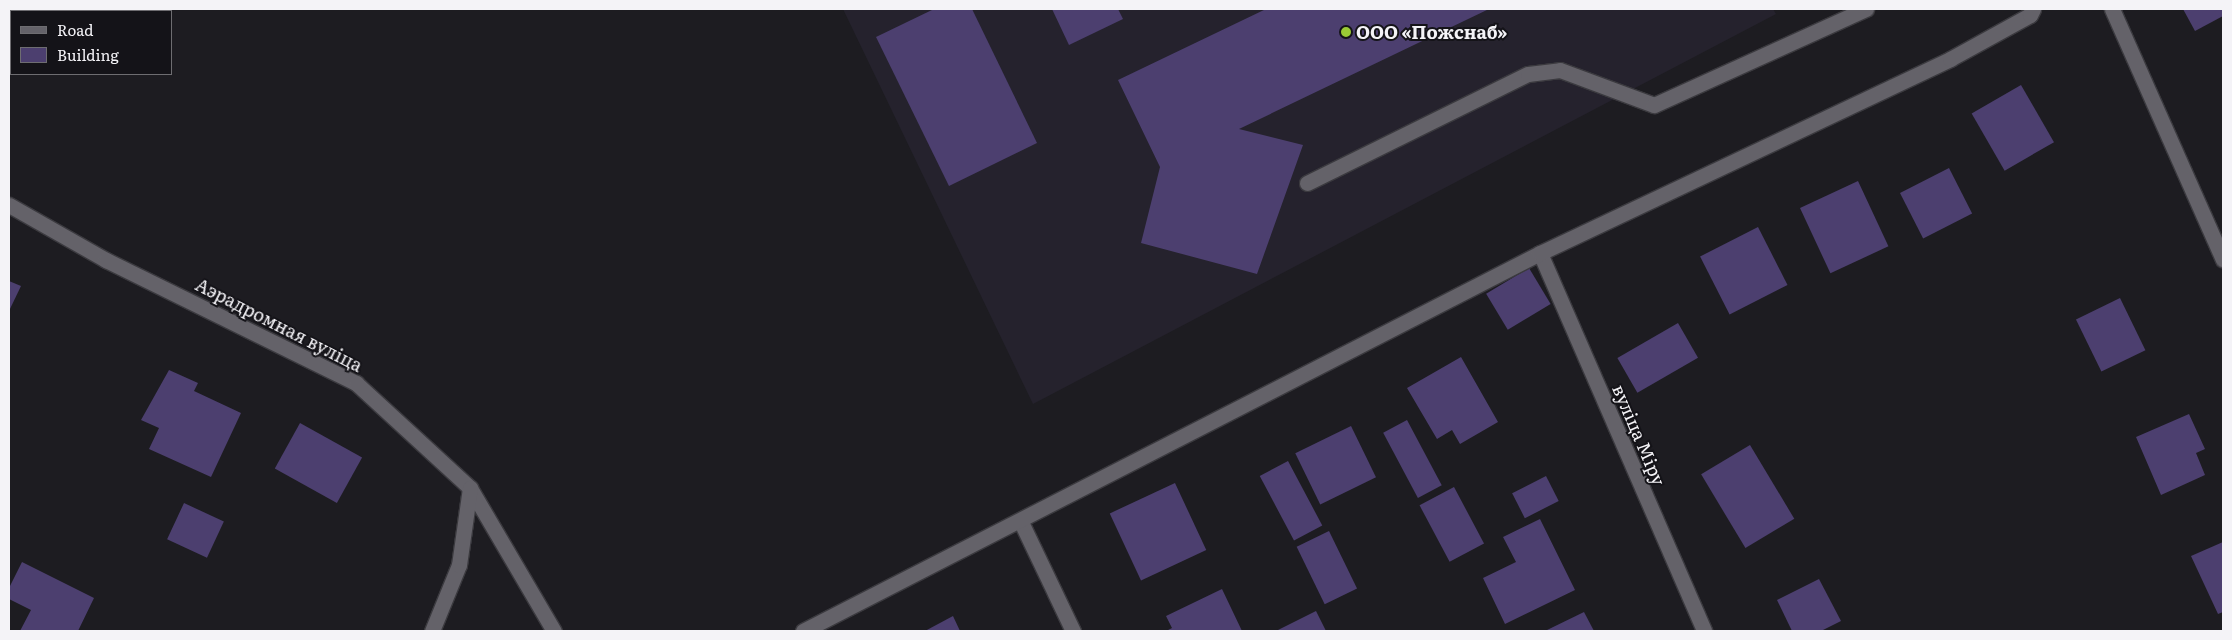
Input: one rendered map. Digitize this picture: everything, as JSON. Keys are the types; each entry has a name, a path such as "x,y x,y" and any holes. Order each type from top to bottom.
{"street":[{"path":"1308,183 1528,74 1560,70 1637,101 1654,104 1866,9"},
{"path":"803,631 1021,522 1540,253 1950,59 2030,15 2034,9"},
{"path":"2112,9 2223,260"},
{"name":"Аэрадромная вуліца","path":"9,205 106,260 356,383 470,488 554,631"},
{"name":"вуліца Міру","path":"1540,253 1704,631"},
{"path":"432,631 459,565 470,488"},
{"path":"1021,522 1074,631"}],"shaded area":[{"path":"843,9 1773,9 1776,14 1033,404"}],"building":[{"path":"934,9 972,9 1037,143 949,186 876,37"},
{"path":"1052,9 1118,9 1123,19 1069,45"},
{"path":"1266,9 1489,9 1239,129 1303,145 1257,274 1141,243 1160,167 1118,80"},
{"path":"2183,9 2223,9 2223,16 2195,31"},
{"path":"2021,85 2054,142 2005,171 1972,114"},
{"path":"1949,168 1972,213 1923,238 1900,193"},
{"path":"1858,181 1888,246 1830,273 1800,208"},
{"path":"1758,227 1788,285 1730,314 1700,257"},
{"path":"1529,268 1551,304 1508,330 1486,294"},
{"path":"9,281 21,286 9,311"},
{"path":"2120,298 2145,350 2101,372 2076,319"},
{"path":"1678,323 1698,358 1637,393 1617,358"},
{"path":"1461,357 1498,422 1460,444 1452,430 1437,439 1407,388"},
{"path":"169,370 198,383 194,391 241,413 211,477 149,449 159,428 141,420"},
{"path":"2189,414 2205,449 2196,453 2205,475 2161,495 2136,437"},
{"path":"1407,420 1442,485 1418,498 1383,433"},
{"path":"300,423 362,457 337,503 275,468"},
{"path":"1351,426 1376,477 1320,504 1295,453"},
{"path":"1750,445 1794,519 1745,548 1701,474"},
{"path":"1288,461 1322,525 1294,540 1260,476"},
{"path":"1546,476 1559,501 1525,518 1512,493"},
{"path":"1175,483 1206,550 1141,580 1110,513"},
{"path":"1454,487 1484,544 1450,562 1420,505"},
{"path":"184,503 224,522 207,558 167,539"},
{"path":"1540,519 1575,590 1505,624 1483,578 1516,562 1503,537"},
{"path":"1329,531 1357,589 1325,604 1297,547"},
{"path":"2223,542 2223,612 2218,614 2191,556"},
{"path":"22,562 94,598 78,631 20,631 31,610 9,599 9,588"},
{"path":"1819,579 1841,621 1821,631 1792,631 1777,600"},
{"path":"1222,589 1242,631 1166,631 1172,628 1166,616"},
{"path":"1316,611 1326,631 1276,631"},
{"path":"1584,612 1594,631 1545,631"},
{"path":"953,616 960,631 925,631"}],"place":[{"name":"ООО «Пожснаб»","path":"1346,32"}]}
